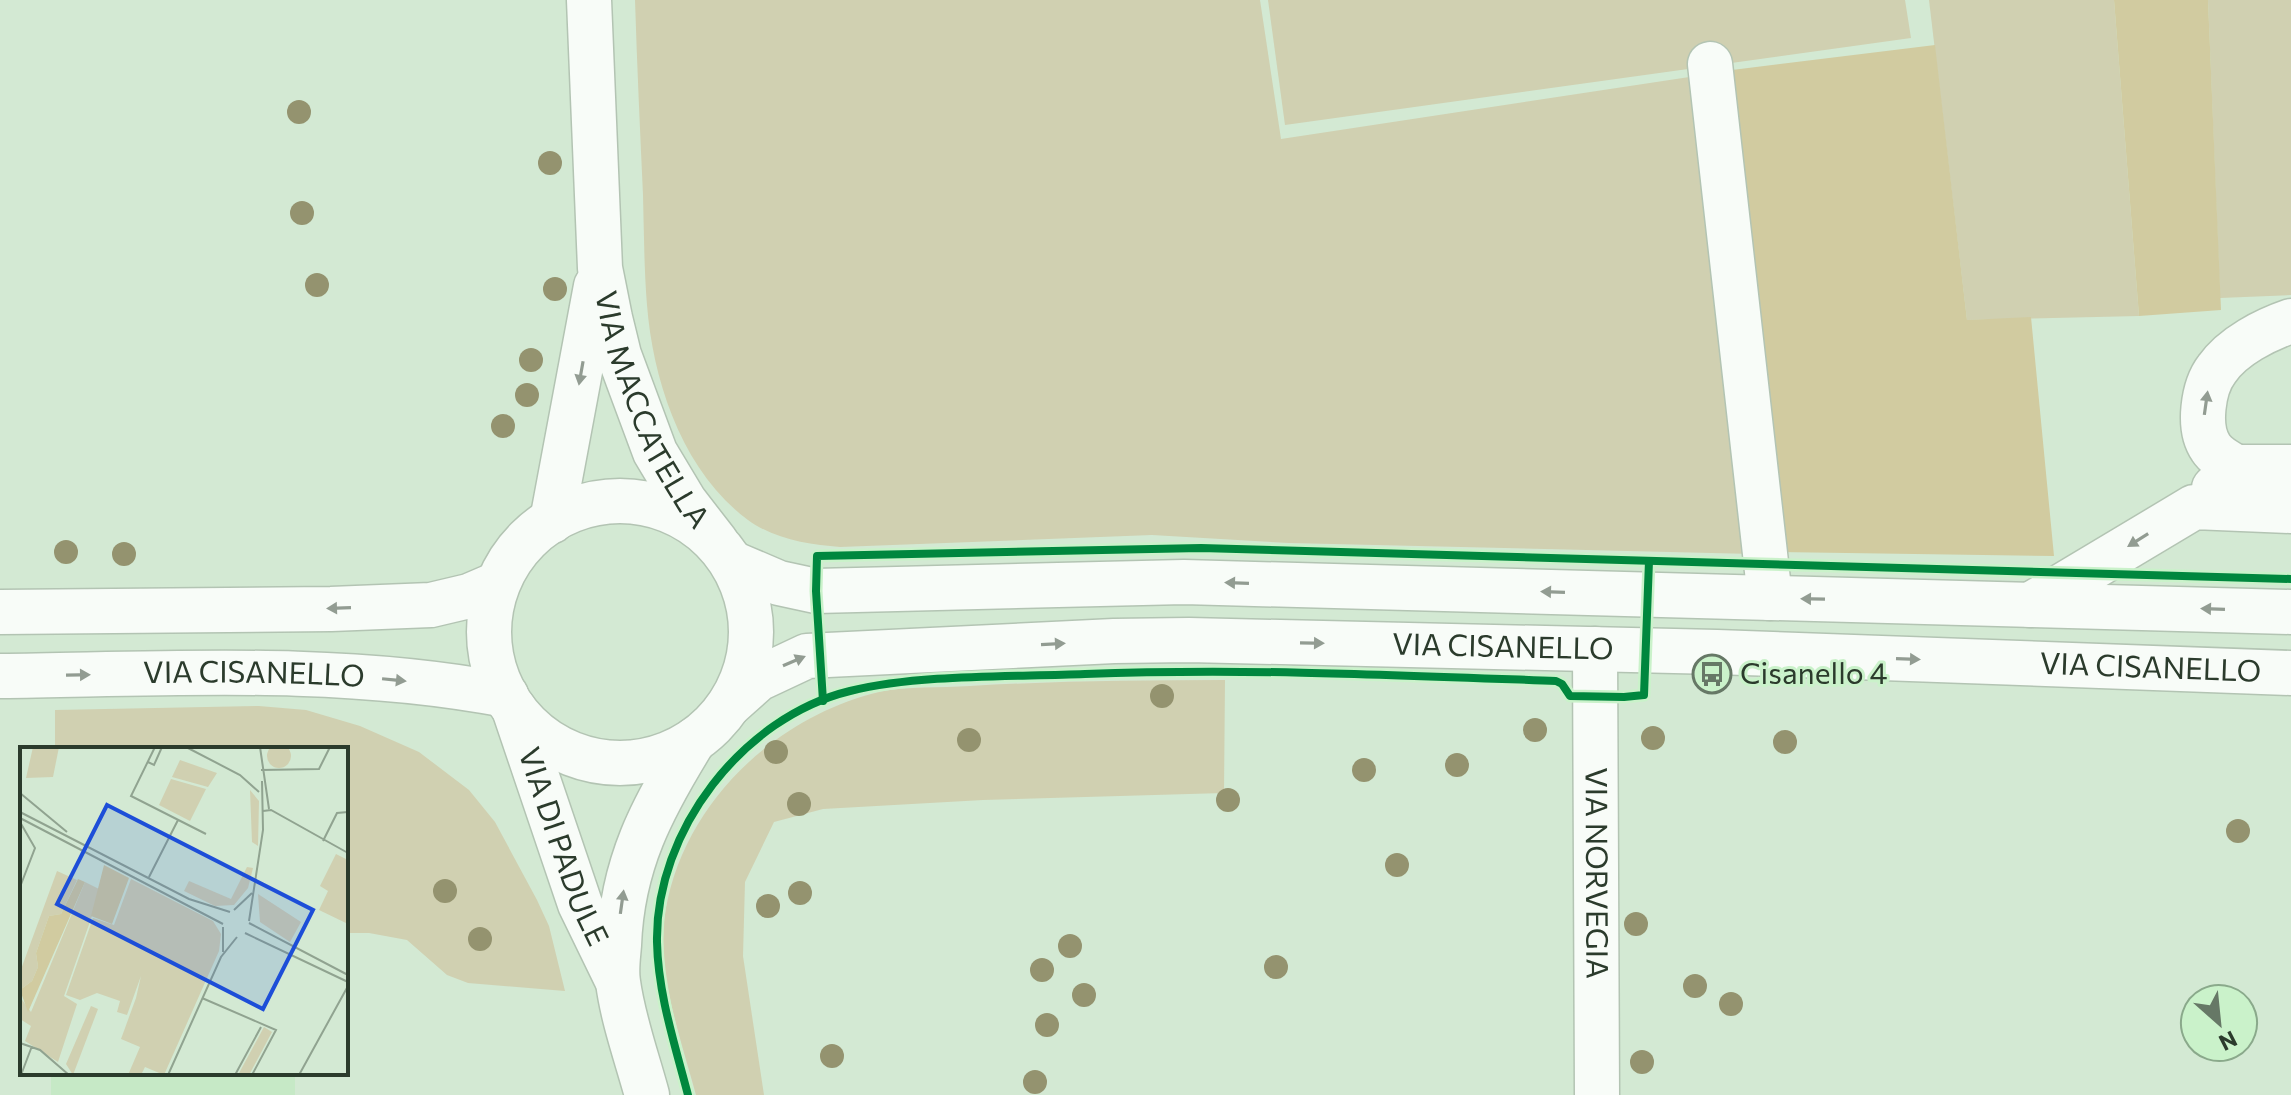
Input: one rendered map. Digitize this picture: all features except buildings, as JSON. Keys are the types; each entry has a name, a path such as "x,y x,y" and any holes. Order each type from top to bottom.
{"main road":[{"name":"VIA MACCATELLA","path":"589,0 600,268 619,355 655,452 672,483 724,553"},
{"path":"1710,64 1770,598"},
{"name":"VIA MACCATELLA","path":"552,521 600,268"},
{"path":"2291,321 2266,331 2239,348 2217,368 2206,394 2204,414 2209,446 2219,457 2236,467 2291,467"},
{"path":"2030,605 2194,507 2236,467"},
{"path":"638,502 680,515 724,553 748,602 752,623 747,665 730,704 714,724 694,740 653,759 631,763 586,759 546,740 510,702 496,675 489,632 497,584 505,568 526,542 552,521 600,503 638,502"},
{"path":"2194,507 2291,511"},
{"name":"VIA CISANELLO","path":"724,553 779,583 816,591 1184,582 2291,612"},
{"path":"0,612 431,605 469,596 497,584"},
{"name":"VIA CISANELLO","path":"730,704 758,679 800,659 820,654 1150,640 1595,649 2291,673"},
{"name":"VIA NORVEGIA","path":"1595,649 1597,1095"},
{"name":"VIA CISANELLO","path":"0,676 304,673 428,684 510,702"},
{"name":"VIA DI PADULE","path":"510,702 580,904 617,980 647,1095"},
{"name":"VIA DI PADULE","path":"617,980 619,922 629,869 653,810 694,740"}],"shaded area":[{"path":"635,0 1260,0 1281,139 1696,76 1753,554 1289,543 1152,535 840,547 804,543 758,527 725,500 689,451 664,394 656,364 646,291"},
{"path":"1268,0 1905,0 1911,38 1285,125"},
{"path":"1929,0 2114,0 2139,316 1967,320"},
{"path":"2114,0 2208,0 2221,310 2139,316"},
{"path":"2208,0 2291,0 2291,295 2220,298"},
{"path":"1935,45 1967,320 2031,317 2054,556 1777,552 1716,72"},
{"path":"1225,680 1224,793 983,800 823,809 774,822 745,882 743,956 764,1095 696,1095 668,987 664,965 664,922 673,881 688,842 709,807 736,775 767,747 802,723 839,705 890,690 1065,682"},
{"path":"259,706 306,710 360,726 419,752 469,790 495,822 549,926 565,991 468,983 447,975 407,940 369,933 348,933 348,747 55,747 55,710"},
{"path":"51,1075 295,1075 295,1095 51,1095"}],"cycle path":[{"path":"823,701 816,591 817,556 1201,548 2291,579"},
{"path":"688,1095 668,1019 658,961 660,900 671,860 689,821 713,785 741,753 774,726 811,705 850,691 906,682 966,677 1144,672 1320,673 1556,681 1570,696 1644,695 1649,561"}],"place":[{"name":"Cisanello 4","path":"1712,674"}]}
